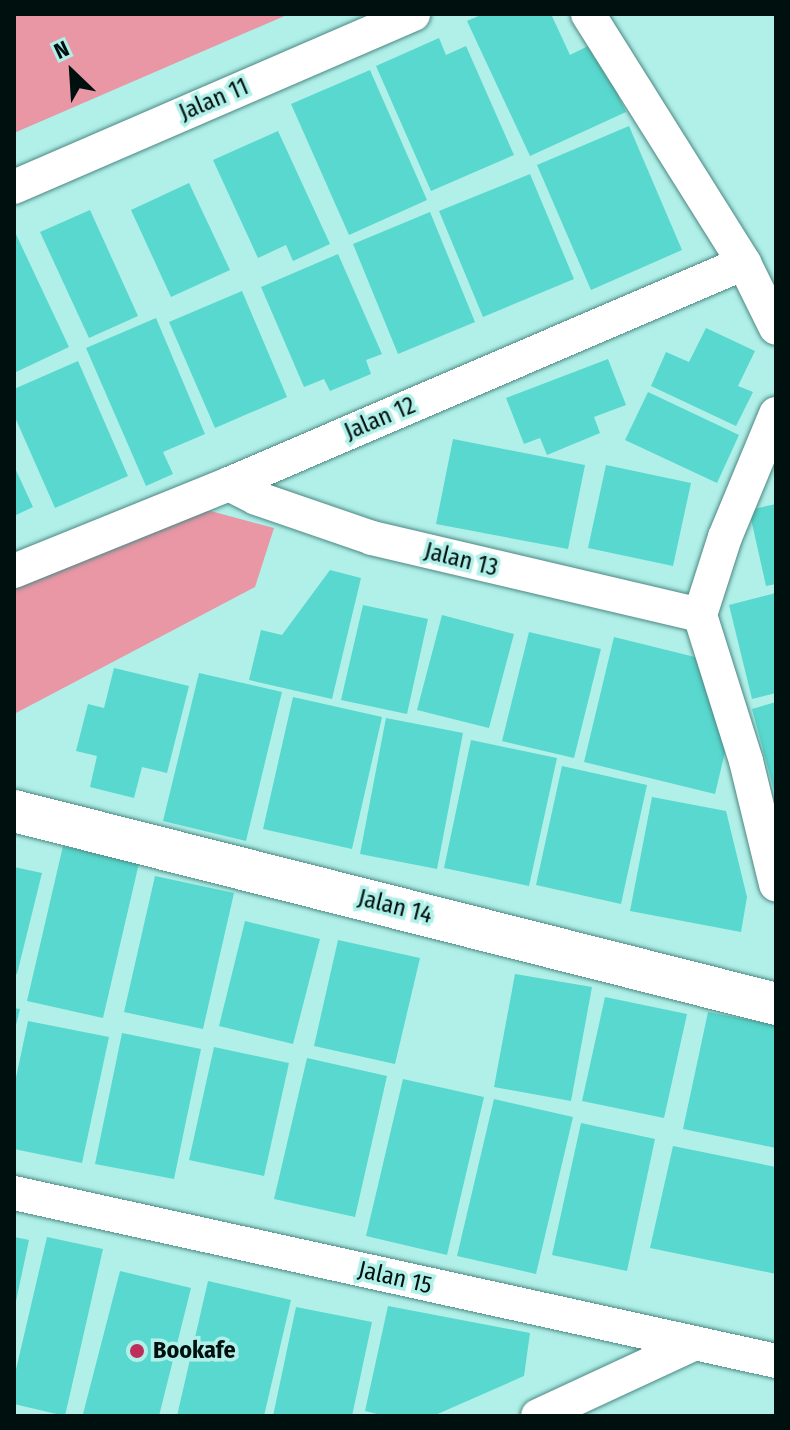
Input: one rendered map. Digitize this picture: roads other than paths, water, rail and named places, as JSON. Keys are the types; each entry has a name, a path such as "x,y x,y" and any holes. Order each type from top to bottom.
{"street":[{"name":"Jalan 11","path":"14,187 413,14"},
{"path":"588,14 744,263 776,328"},
{"name":"Jalan 12","path":"14,571 229,484 744,263"},
{"path":"776,414 725,537 700,615 746,761 776,884"},
{"name":"Jalan 13","path":"229,484 256,498 372,538 700,615"},
{"name":"Jalan 14","path":"14,811 776,1004"},
{"name":"Jalan 15","path":"14,1193 776,1361"},
{"path":"538,1416 693,1344"}],"place":[{"name":"Bookafe","path":"137,1351"}]}
